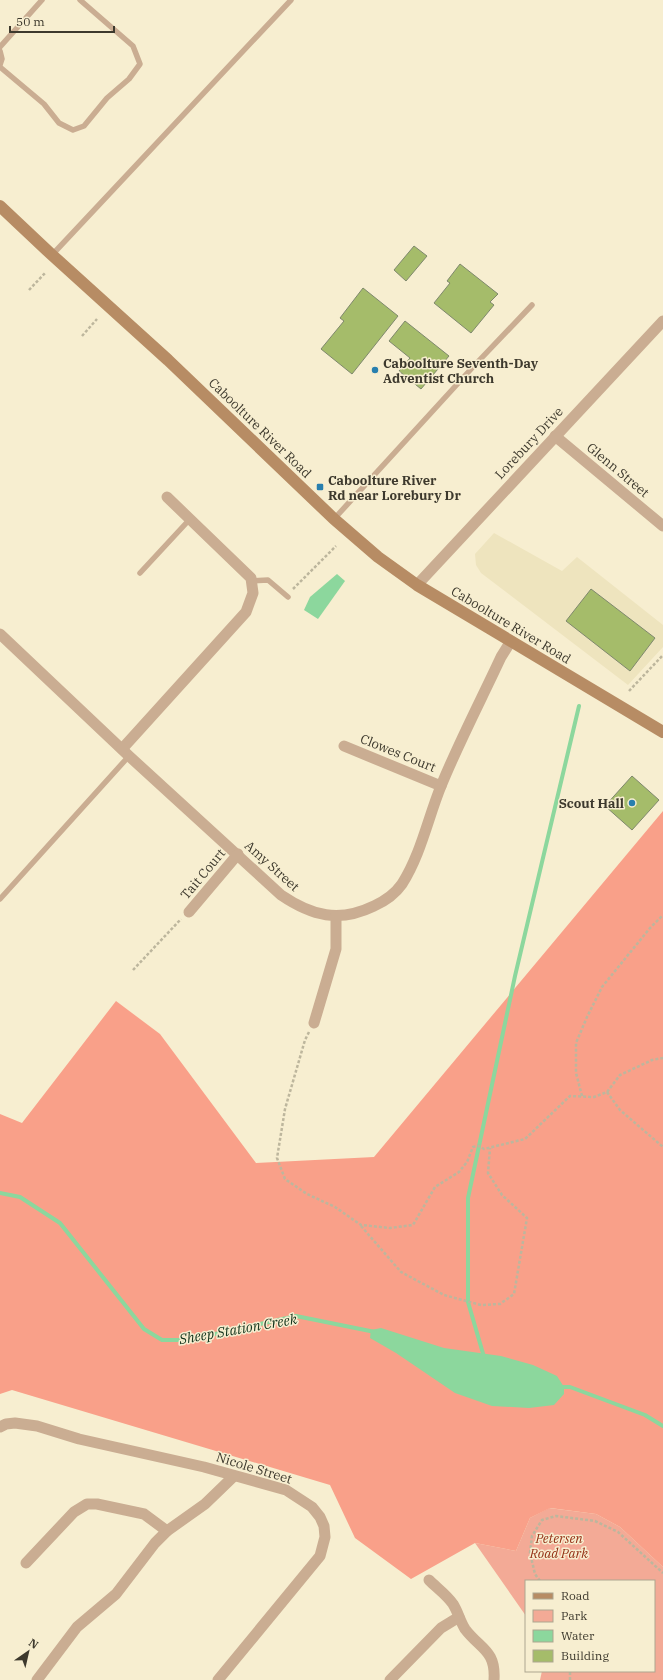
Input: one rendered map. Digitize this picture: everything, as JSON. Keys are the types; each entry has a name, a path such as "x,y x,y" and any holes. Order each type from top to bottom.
{"main road":[{"name":"Caboolture River Road","path":"0,206 168,360 334,519 378,557 417,585 663,732"}],"street":[{"name":"Lorebury Drive","path":"417,585 663,321"},
{"name":"Glenn Street","path":"555,436 663,526"},
{"path":"125,753 246,612 253,593 251,578 167,497"},
{"name":"Amy Street","path":"0,634 125,753 238,854 281,895 294,904 322,914 336,916 363,912 386,900 401,885 414,862 442,786 501,657 510,641"},
{"name":"Clowes Court","path":"344,746 442,786"},
{"name":"Tait Court","path":"189,912 238,854"},
{"path":"314,1023 336,949 336,916"},
{"name":"Nicole Street","path":"0,1427 6,1424 23,1423 79,1439 204,1467 286,1490 312,1507 320,1517 324,1526 325,1537 320,1556 315,1564 218,1680"},
{"path":"37,1680 77,1627 116,1594 167,1531 205,1504 234,1476"},
{"path":"26,1562 74,1512 87,1504 97,1504 144,1514 167,1531"},
{"path":"429,1580 449,1599 468,1632 488,1651 494,1671 494,1680"},
{"path":"390,1680 441,1628 459,1617"}],"lane":[{"path":"0,47 42,0"},
{"path":"0,51 2,59 0,66 44,104 59,124 73,130 84,126 107,98 129,79 140,64 133,46 80,0"},
{"path":"52,255 291,0"},
{"path":"334,519 472,368 532,305"},
{"path":"140,573 190,519"},
{"path":"251,581 268,580 288,597"},
{"path":"0,899 125,753"}],"path":[{"path":"29,290 46,272"},
{"path":"82,336 96,319"},
{"path":"282,592 286,588 294,590 336,546"},
{"path":"629,691 663,655"},
{"path":"133,970 189,912"},
{"path":"582,1096 576,1073 576,1044 587,1017 602,987 650,928 663,915"},
{"path":"314,1023 305,1040 285,1109 277,1158 285,1179 308,1194 335,1207 361,1226 401,1272 444,1295 481,1305 500,1304 514,1294 527,1218 502,1195 488,1173 490,1148"},
{"path":"361,1226 390,1228 413,1225 435,1187 459,1172 467,1162 473,1147 479,1146 484,1149 525,1139 570,1096 594,1097 607,1092 620,1075 652,1060 663,1058"},
{"path":"607,1092 620,1110 663,1147"},
{"path":"539,1580 535,1574 530,1553 532,1536 542,1520 556,1516 595,1521 618,1532 663,1573"}],"shaded area":[{"path":"494,533 562,571 577,557 663,625 663,647 628,685 481,573 476,565 475,554"},
{"path":"663,811 663,1567 620,1527 596,1514 550,1508 530,1518 516,1551 475,1543 411,1579 355,1538 330,1485 12,1390 0,1394 0,1114 22,1123 116,1001 160,1034 256,1163 374,1157"}],"green space":[{"name":"Petersen Road Park","path":"549,1508 596,1514 620,1527 663,1567 663,1680 540,1680 542,1672 655,1672 655,1580 525,1580 525,1615 475,1543 516,1551 530,1518"}],"water":[{"path":"337,574 345,581 318,619 304,610 310,597"},
{"path":"381,1328 444,1348 501,1356 533,1365 557,1376 564,1387 564,1394 554,1405 529,1408 492,1406 455,1393 396,1353 370,1338 371,1330"}],"building":[{"path":"414,246 427,256 406,281 394,270"},
{"path":"460,264 498,294 490,302 494,305 471,333 434,303 450,283 447,281"},
{"path":"363,288 398,316 352,374 321,349 344,321 340,318"},
{"path":"405,321 449,356 421,389 399,371 410,358 389,341"},
{"path":"591,589 655,638 630,671 566,621"},
{"name":"Scout Hall","path":"632,776 659,800 632,830 605,806"}],"waterway":[{"path":"484,1357 468,1302 468,1198 515,976 579,706"},
{"name":"Sheep Station Creek","path":"0,1193 20,1197 60,1223 144,1329 162,1340 188,1340 296,1316 375,1332"},
{"name":"Sheep Station Creek","path":"559,1387 570,1387 645,1415 663,1426"}],"place":[{"name":"Caboolture Seventh-Day Adventist Church","path":"375,370"},
{"name":"Caboolture River Rd near Lorebury Dr","path":"320,487"},
{"name":"Scout Hall","path":"632,803"}]}
